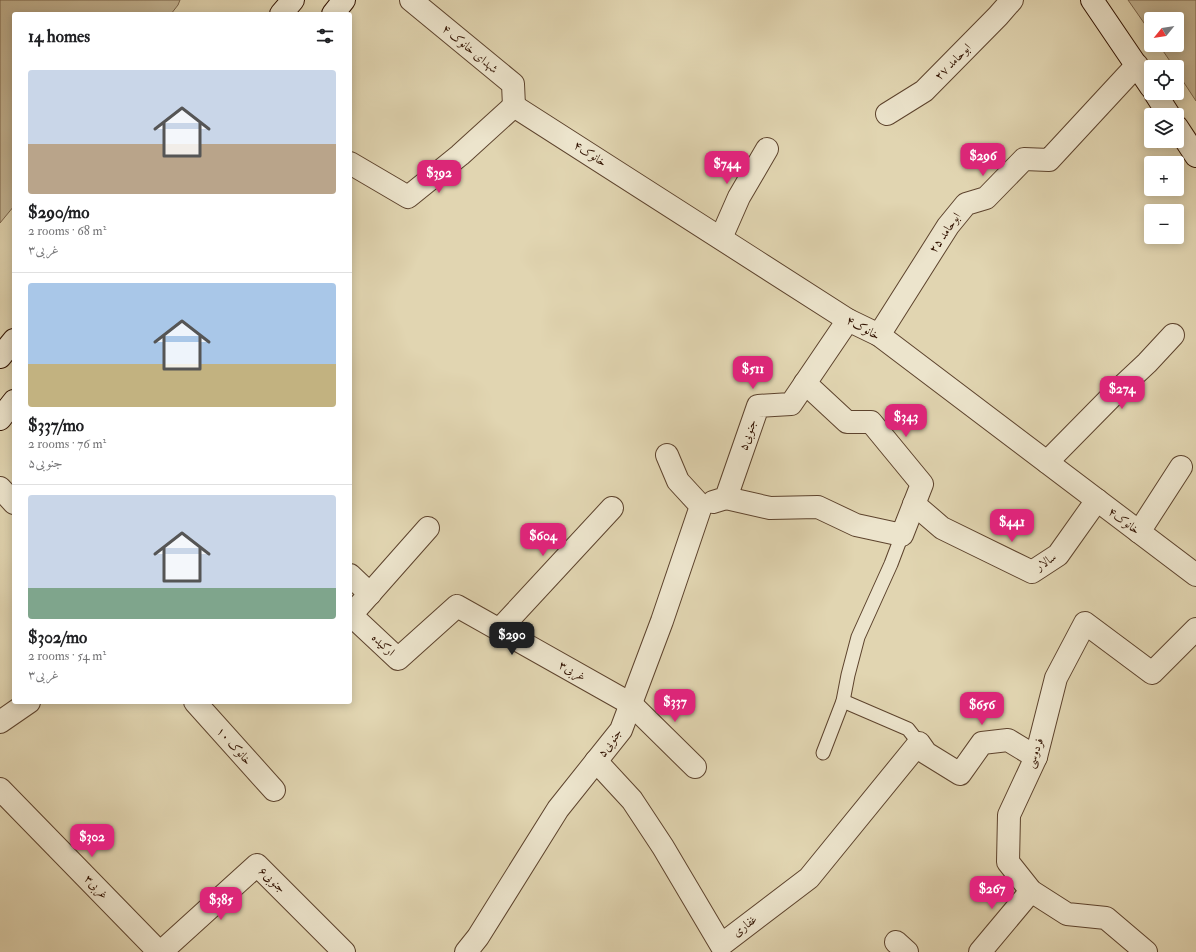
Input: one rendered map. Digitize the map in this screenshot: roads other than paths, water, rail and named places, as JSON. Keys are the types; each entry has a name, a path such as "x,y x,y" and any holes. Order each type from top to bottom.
{"street":[{"path":"283,12 293,0"},
{"path":"335,12 344,0"},
{"name":"شهدای خانوک ۴","path":"411,0 513,84 514,106"},
{"name":"ابوحامد ۲۷","path":"887,114 924,91 1012,0"},
{"path":"1092,0 1144,76"},
{"name":"ابوحامد ۲۵","path":"878,335 948,226 966,204 986,198 1024,159 1049,160 1137,65"},
{"path":"352,164 408,197 460,155 514,106"},
{"name":"خانوک۴","path":"514,106 848,320 878,335 1196,575"},
{"path":"1184,138 1196,156"},
{"path":"721,238 739,197 767,149"},
{"name":"جنوبی۵","path":"726,498 758,406 791,404 848,320"},
{"path":"1047,462 1116,392 1147,363 1173,335"},
{"path":"0,357 12,342"},
{"path":"667,455 678,481 701,506 726,498 770,508 818,507 856,525 902,534 922,484 871,422 847,422 805,383"},
{"path":"0,419 12,404"},
{"path":"1139,532 1180,467"},
{"path":"0,488 12,501"},
{"name":"سالار","path":"914,504 942,528 1032,572 1058,555 1097,500"},
{"name":"جنوبی۵","path":"466,952 478,937 558,809 621,730 662,621 701,506"},
{"path":"499,630 612,508"},
{"path":"352,614 428,528"},
{"path":"352,577 370,594"},
{"name":"غربی۳","path":"398,659 457,606 631,704 695,767"},
{"name":"ارکیده","path":"352,618 398,659"},
{"name":"فردوسی","path":"1146,952 1106,918 1067,914 1031,891 1008,862 1009,815 1036,757 1056,678 1085,624 1152,673 1196,629"},
{"path":"0,722 26,704"},
{"name":"خانوک ۱۰","path":"197,704 274,790"},
{"path":"918,743 926,753 960,774 982,743 1008,740 1036,757"},
{"name":"غفاری","path":"596,761 632,800 663,847 724,948 809,878 918,743"},
{"name":"غربی۳","path":"0,788 160,952"},
{"name":"جنوبی۶","path":"160,952 258,865 344,952"},
{"path":"980,952 1031,891"}],"lane":[{"path":"823,753 843,701 858,637 891,564 902,534"},
{"path":"843,701 908,729 918,743"}]}
